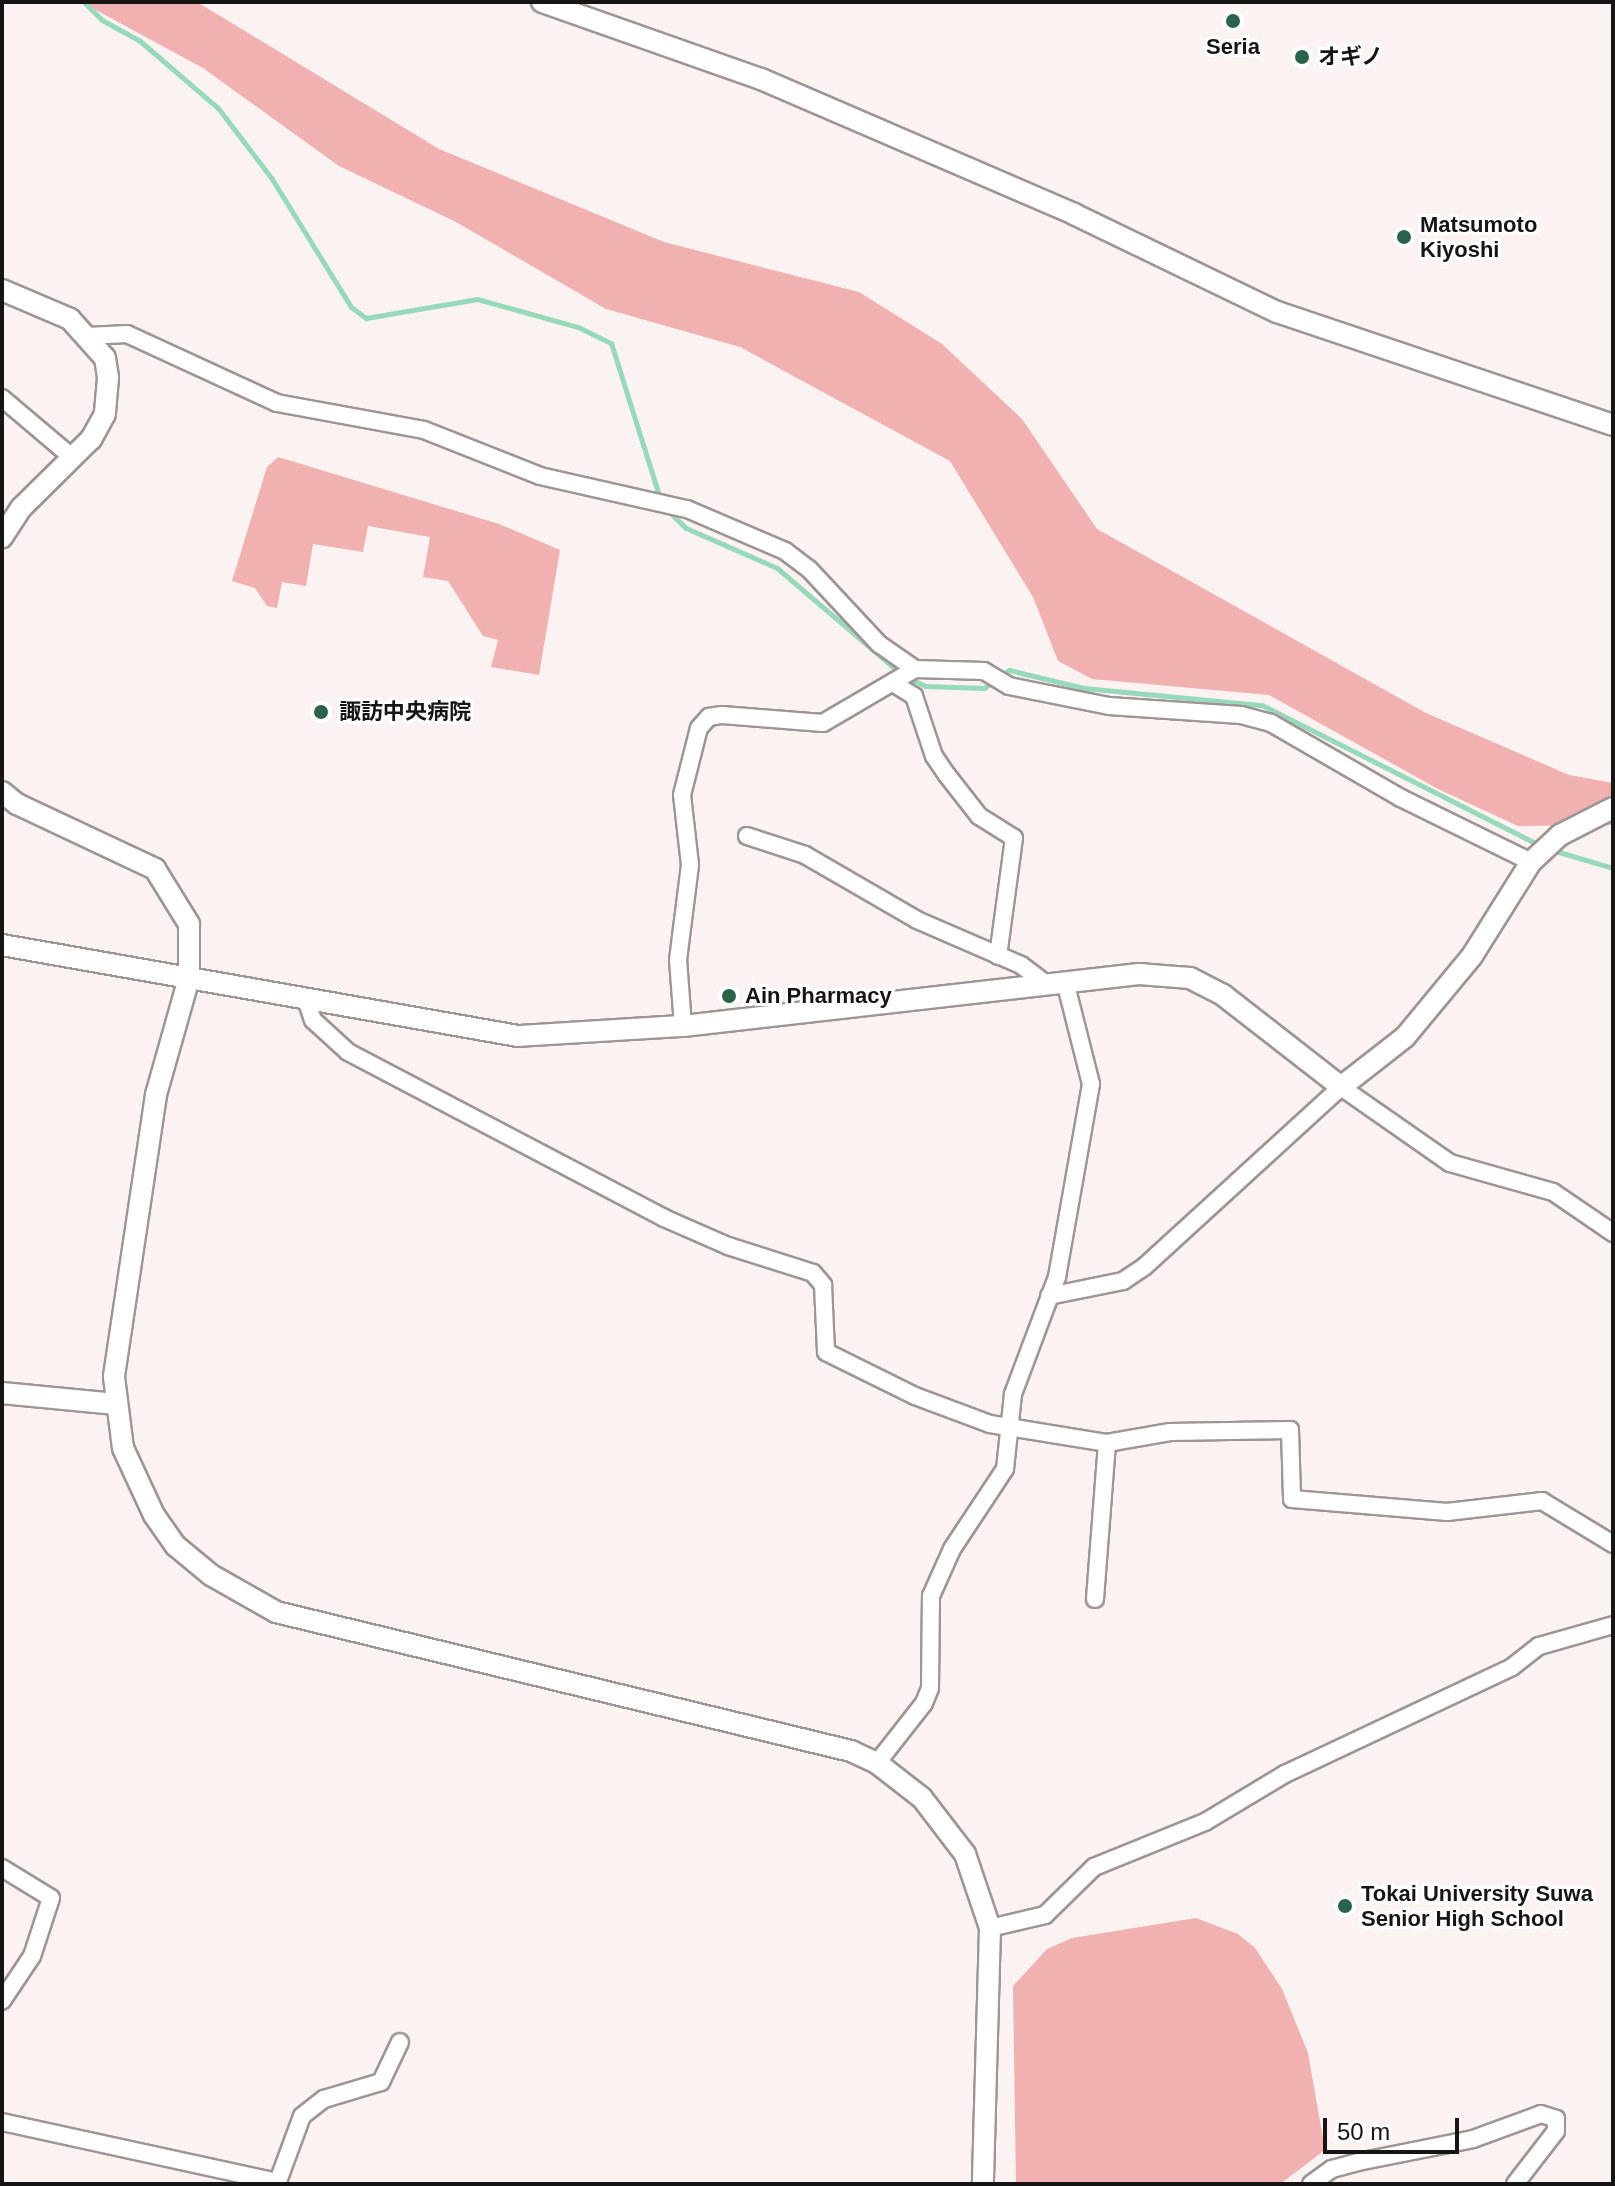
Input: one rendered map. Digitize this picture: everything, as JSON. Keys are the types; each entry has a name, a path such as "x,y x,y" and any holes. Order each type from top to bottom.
{"street":[{"path":"542,2 761,79 1074,214 1277,312 1613,425"},
{"path":"2,290 70,319 105,358 105,414 73,458 21,508 2,537"},
{"path":"87,336 127,334 277,403 424,430 540,476 647,497 675,506 785,551 809,569 879,644 914,669 986,672 1008,685 1109,706 1241,715 1271,723 1401,798 1531,862"},
{"path":"2,398 73,458"},
{"path":"683,1026 678,960 690,865 682,795 699,728 709,717 722,715 823,723 914,669"},
{"path":"894,683 914,696 934,756 947,775 979,816 1014,838 998,956"},
{"path":"2,792 17,804 155,869 189,924 189,978 156,1095 117,1345 116,1404 134,1478 176,1546 211,1575 276,1612 810,1741 877,1763 922,1798 965,1854 990,1928 983,2184"},
{"path":"1049,1296 1123,1281 1144,1267 1341,1087 1405,1037 1472,956 1531,862 1560,835 1613,808"},
{"path":"747,836 805,855 917,920 1021,965 1056,984 1091,1084 1082,1152 1049,1296 1013,1394 1005,1469 997,1487 952,1549 931,1596 930,1688 924,1703 877,1763"},
{"path":"2,945 307,1002 518,1036 683,1026 1139,974 1190,978 1223,995 1341,1087 1450,1163 1553,1192 1613,1233"},
{"path":"307,1002 313,1020 348,1052 664,1218 728,1246 813,1273 823,1285 826,1352 938,1405 1008,1426 1107,1443 1170,1432 1290,1430 1292,1499 1447,1512 1542,1501 1613,1544"},
{"path":"2,1393 116,1404"},
{"path":"1095,1599 1107,1443"},
{"path":"990,1928 1045,1915 1094,1867 1205,1822 1285,1774 1512,1667 1539,1646 1613,1625"},
{"path":"2,1868 51,1898 32,1956 2,2001"},
{"path":"2,2122 277,2183 302,2116 324,2099 381,2082 400,2042"},
{"path":"1311,2184 1332,2169 1358,2162 1473,2139 1541,2114 1556,2119 1556,2131 1515,2184"}],"shaded area":[{"path":"81,2 197,2 439,149 664,242 859,292 942,344 1022,419 1097,529 1426,713 1569,775 1613,783 1613,825 1518,826 1438,789 1269,695 1092,679 1058,661 1033,597 950,461 740,347 606,309 456,222 339,166 203,68"},
{"path":"278,457 499,524 560,550 539,675 491,667 498,640 483,636 448,581 423,577 430,537 368,526 363,552 313,544 306,586 282,582 277,608 267,606 255,588 232,581 267,467"},
{"path":"1196,1918 1238,1934 1255,1948 1282,1989 1308,2053 1325,2150 1280,2184 1016,2184 1013,1986 1047,1949 1072,1938"}],"waterway":[{"path":"84,2 102,20 140,41 218,108 272,179 351,307 366,318 477,299 578,327 611,343 660,498"},
{"path":"664,507 686,528 777,568 901,674"},
{"path":"910,679 926,686 984,688 1009,670 1084,688 1262,705 1539,845"},
{"path":"1552,850 1613,868"}],"place":[{"name":"Seria","path":"1233,21"},
{"name":"オギノ","path":"1302,57"},
{"name":"Matsumoto Kiyoshi","path":"1404,237"},
{"name":"諏訪中央病院","path":"321,712"},
{"name":"Ain Pharmacy","path":"729,996"},
{"name":"Tokai University Suwa Senior High School","path":"1345,1906"}]}
